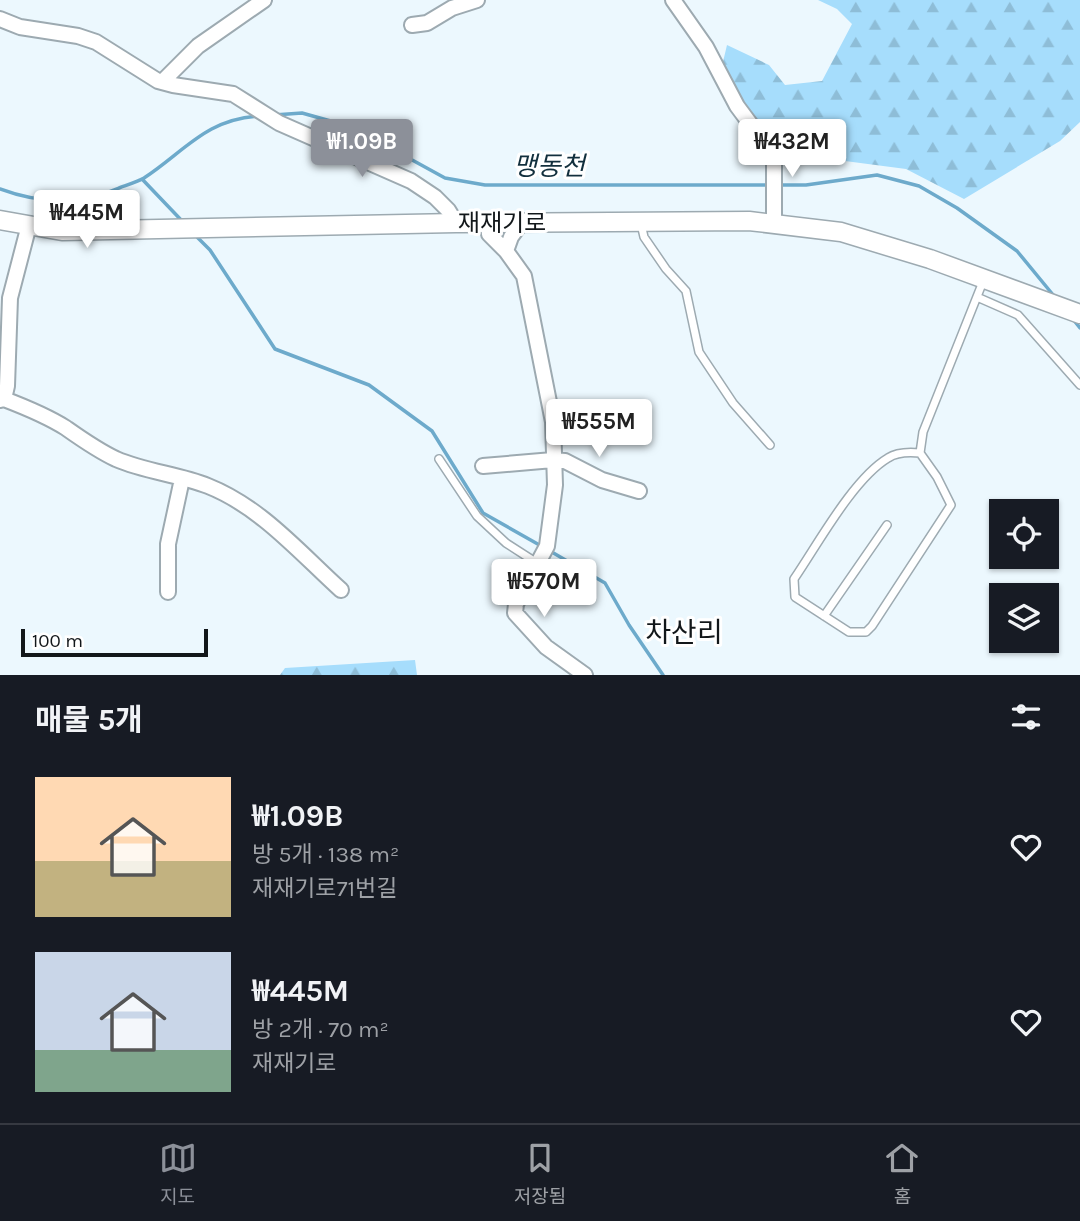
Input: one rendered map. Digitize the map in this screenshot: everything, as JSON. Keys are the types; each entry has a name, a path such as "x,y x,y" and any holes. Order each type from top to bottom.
{"street":[{"path":"162,82 198,46 264,0"},
{"path":"412,25 427,23 452,8 477,0"},
{"path":"673,0 706,47 737,106 774,160 774,224"},
{"path":"0,19 20,27 78,36 96,42 162,82 233,94 279,123 411,181 449,210 456,223"},
{"name":"재재기로","path":"0,220 62,231 456,223 749,221 841,232 930,259 1080,314"},
{"path":"488,223 489,234 506,251 524,276 553,422 555,485 542,555 516,604 515,614 577,673"},
{"path":"506,251 511,237 521,223"},
{"path":"29,225 10,298 7,386 2,399 65,428 90,446 117,459 138,468 207,485 244,505 290,541 341,590"},
{"path":"483,466 565,461 601,480 639,491"},
{"path":"168,592 168,544 182,479"}],"lane":[{"path":"640,222 644,237 666,269 686,291 699,352 733,403 770,445"},
{"path":"920,453 890,456 862,479 794,579 795,597 849,632 866,632 951,505 937,477 920,453 923,432 977,297 990,280"},
{"path":"977,297 1018,315 1080,385"},
{"path":"439,459 477,516 506,543 542,555"},
{"path":"824,616 887,524"}],"green space":[{"path":"818,0 1080,0 1080,122 1060,141 964,199 906,169 784,153 754,129 722,66 727,45 769,65 785,85 822,81 852,24 837,9"},
{"path":"415,660 417,675 280,675 285,668"}],"waterway":[{"name":"맹동천","path":"274,115 302,113 352,127 445,178 485,185 768,185"},
{"name":"맹동천","path":"0,189 45,200 75,200 104,194 144,178 210,130 241,118 259,116"},
{"name":"맹동천","path":"776,185 806,185 877,175 919,186 957,208 1017,251 1054,296"},
{"path":"142,179 184,223"},
{"path":"196,236 210,250 275,349 369,385 432,431 483,513 543,547"},
{"name":"맹동천","path":"1072,318 1080,328"},
{"path":"550,551 605,583 663,675"}],"district":[{"name":"차산리","path":"684,632"}]}
